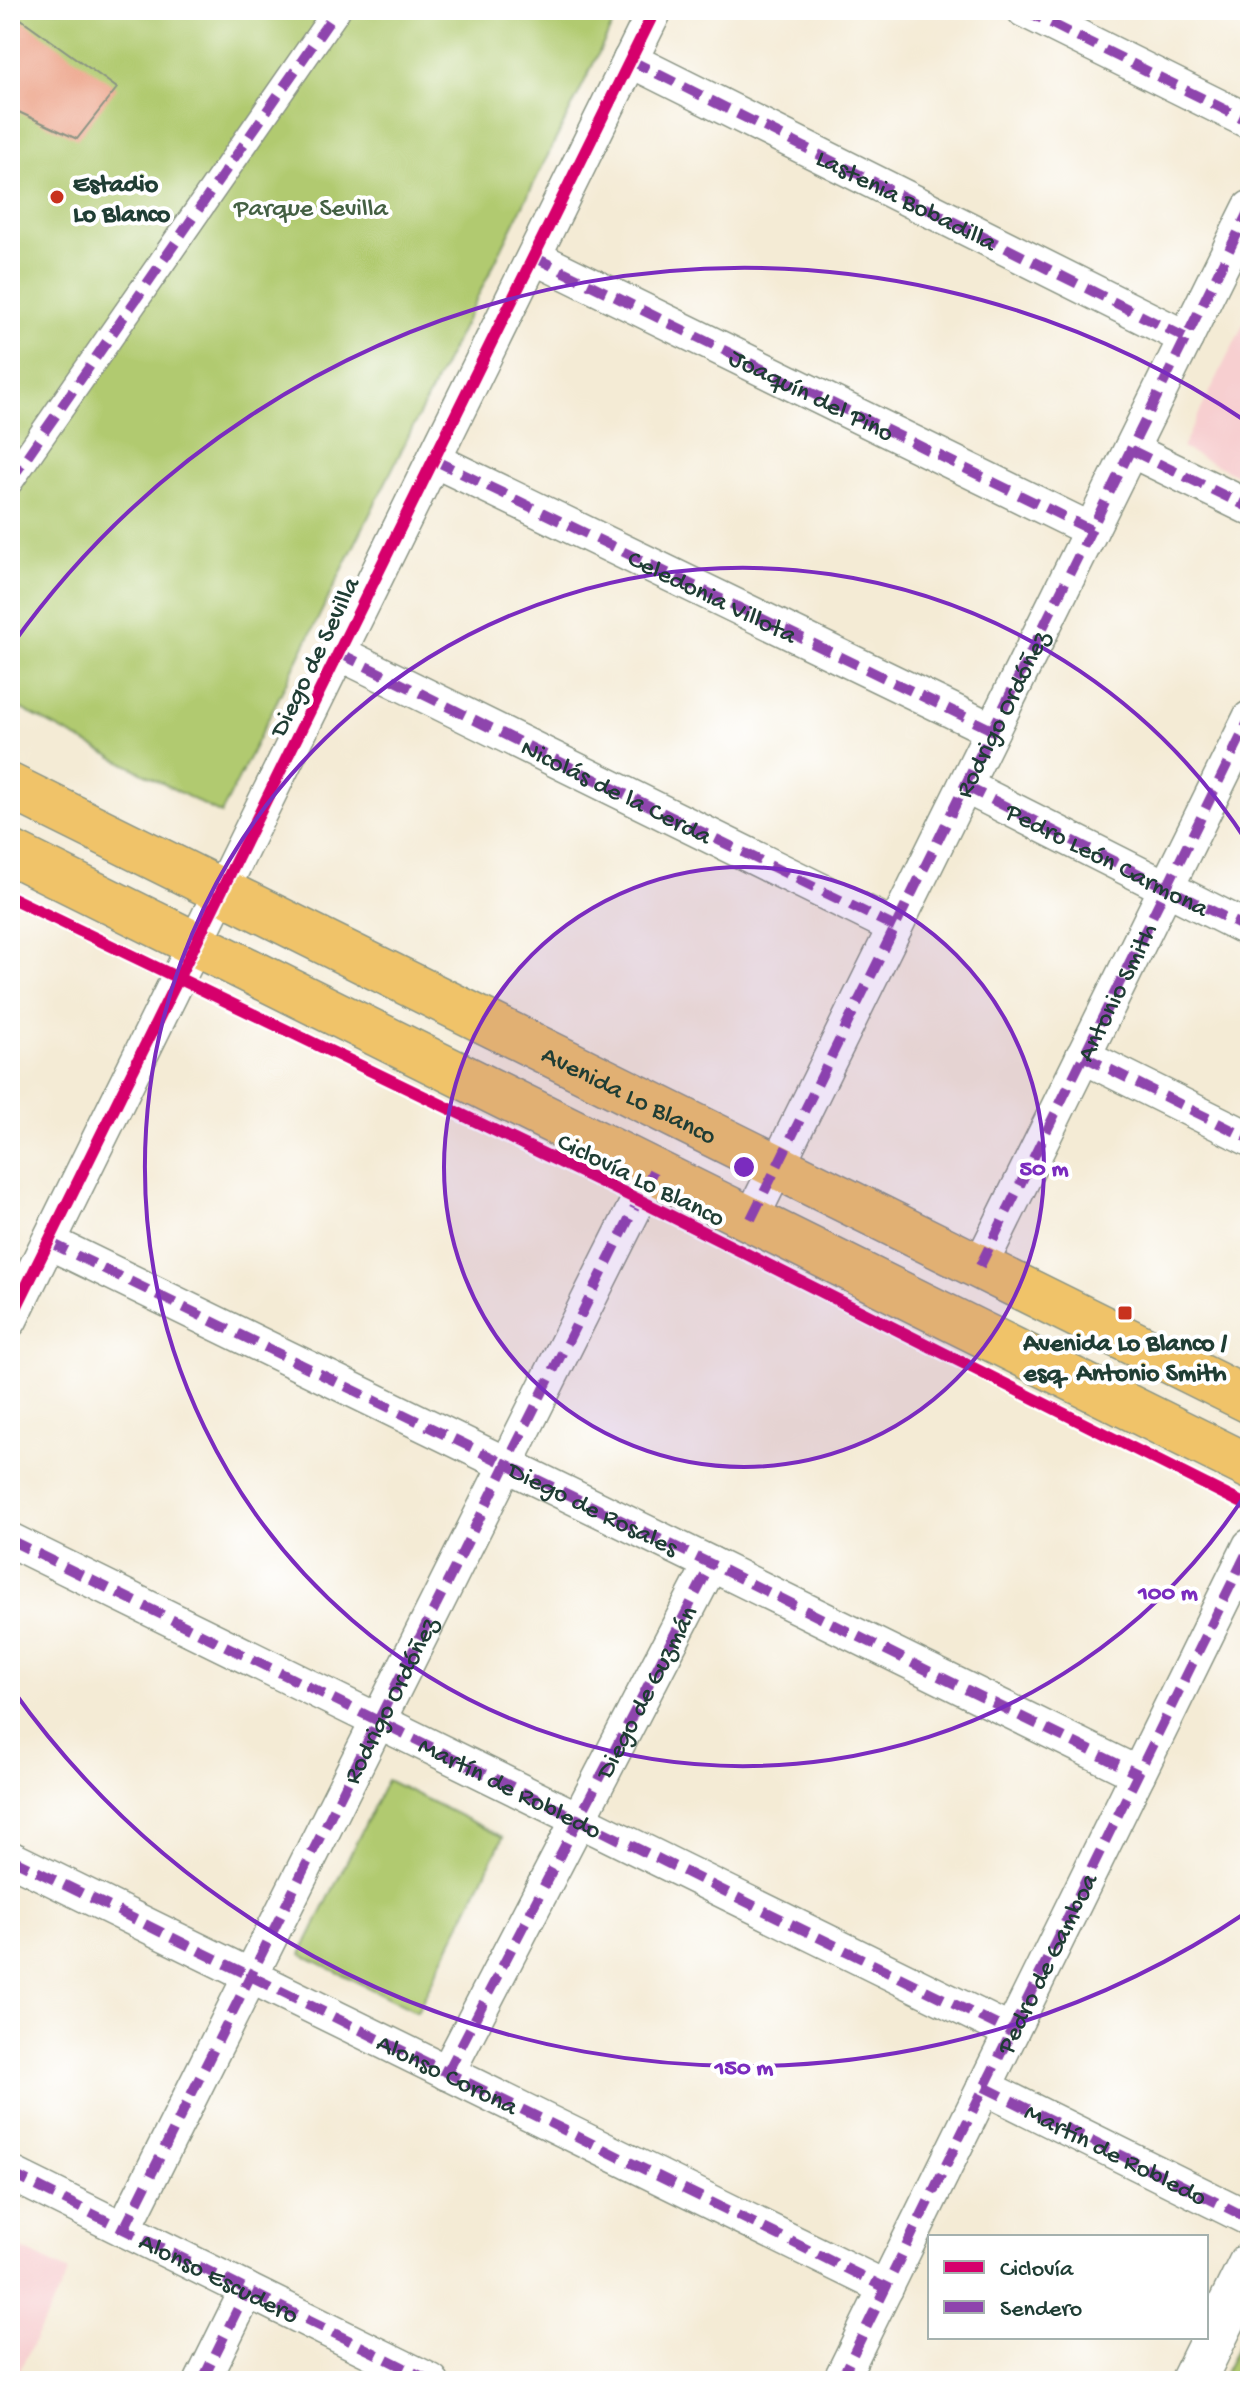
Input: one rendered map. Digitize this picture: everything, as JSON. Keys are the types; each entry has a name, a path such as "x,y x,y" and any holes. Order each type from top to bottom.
{"main road":[{"name":"Avenida Lo Blanco","path":"10,786 1250,1401"},
{"path":"10,852 1250,1467"}],"street":[{"path":"10,481 337,10"},
{"name":"Diego de Sevilla","path":"10,1320 655,10"},
{"path":"1024,10 1250,122"},
{"name":"Lastenia Bobadilla","path":"630,60 1186,338"},
{"name":"Rodrigo Ordóñez","path":"751,1219 1250,208"},
{"name":"Joaquín del Pino","path":"534,257 1091,530"},
{"path":"1131,450 1250,508"},
{"name":"Celedonia Villota","path":"434,460 992,730"},
{"name":"Nicolás de la Cerda","path":"339,653 895,927"},
{"name":"Antonio Smith","path":"980,1266 1250,718"},
{"name":"Pedro León Carmona","path":"965,786 1250,930"},
{"path":"1083,1056 1250,1139"},
{"name":"Rodrigo Ordóñez","path":"124,2229 653,1171"},
{"name":"Diego de Rosales","path":"49,1242 1138,1774"},
{"name":"Martín de Robledo","path":"10,1540 1011,2032"},
{"name":"Pedro de Gamboa","path":"840,2381 1250,1546"},
{"name":"Diego de Guzmán","path":"447,2073 711,1564"},
{"name":"Alonso Corona","path":"10,1858 886,2288"},
{"name":"Martín de Robledo","path":"984,2087 1250,2219"},
{"name":"Alonso Escudero","path":"10,2173 431,2381"},
{"path":"1193,2381 1250,2265"},
{"path":"202,2381 247,2290"}],"shaded area":[{"path":"1250,311 1250,482 1182,448"},
{"path":"10,2243 69,2272 14,2381 10,2381"}],"green space":[{"name":"Parque Sevilla","path":"10,10 620,10 221,814 10,703"},
{"path":"387,1780 503,1837 417,2012 301,1954"},
{"path":"1250,2321 1250,2381 1220,2381"}],"building":[{"path":"10,11 117,88 77,139 10,108"}],"marked path":[{"path":"10,481 337,10"},
{"path":"1024,10 1250,122"},
{"path":"630,60 1186,338"},
{"path":"751,1219 1250,208"},
{"path":"534,257 1091,530"},
{"path":"1131,450 1250,508"},
{"path":"434,460 992,730"},
{"path":"339,653 895,927"},
{"path":"980,1266 1250,718"},
{"path":"965,786 1250,930"},
{"path":"1083,1056 1250,1139"},
{"path":"124,2229 653,1171"},
{"path":"49,1242 1138,1774"},
{"path":"10,1540 1011,2032"},
{"path":"840,2381 1250,1546"},
{"path":"447,2073 711,1564"},
{"path":"10,1858 886,2288"},
{"path":"984,2087 1250,2219"},
{"path":"10,2173 431,2381"},
{"path":"202,2381 247,2290"}],"cycle path":[{"path":"10,1320 655,10"},
{"name":"Ciclovía Lo Blanco","path":"10,897 639,1200 1250,1507"}],"place":[{"name":"Estadio Lo Blanco","path":"57,197"},
{"name":"Avenida Lo Blanco / esq. Antonio Smith","path":"1125,1313"}]}
